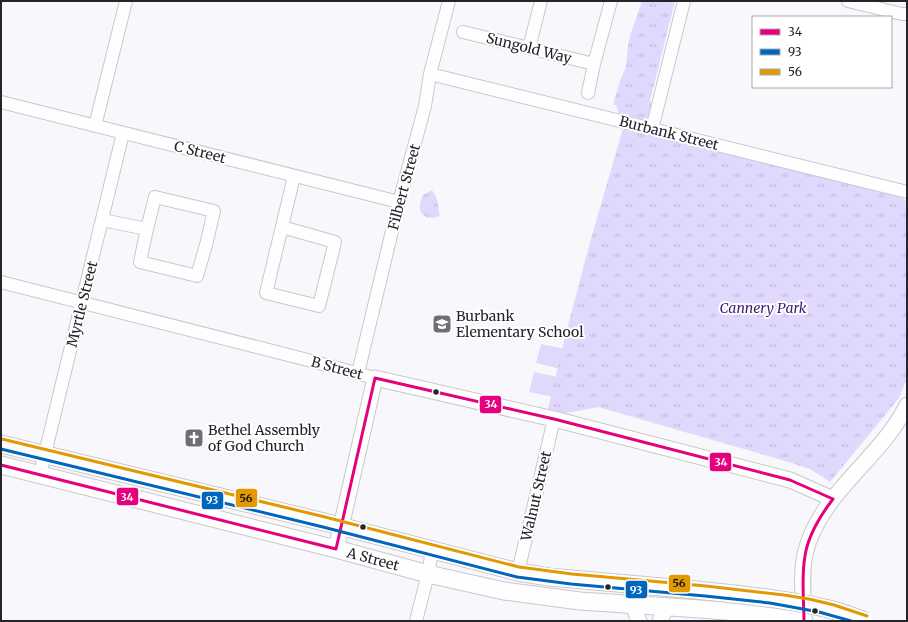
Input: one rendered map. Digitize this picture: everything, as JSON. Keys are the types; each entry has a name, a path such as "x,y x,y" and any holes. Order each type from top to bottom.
{"main road":[{"name":"A Street","path":"1,444 518,572 549,577 767,598 834,610 865,621"},
{"name":"A Street","path":"1,465 504,592 580,601 633,605 663,614 700,608 763,614 804,621"}],"street":[{"path":"95,126 126,1"},
{"name":"Filbert Street","path":"358,373 399,202 425,106 430,74 449,1"},
{"path":"529,48 541,1"},
{"path":"588,93 594,64 611,1"},
{"path":"652,129 684,1"},
{"path":"848,1 907,14"},
{"name":"Sungold Way","path":"463,32 594,64"},
{"name":"Burbank Street","path":"430,74 907,192"},
{"name":"C Street","path":"1,102 399,202"},
{"name":"Myrtle Street","path":"40,474 123,133"},
{"path":"282,227 335,242 319,306 266,293 294,176"},
{"path":"156,197 214,211 197,276 140,262 147,229 156,197"},
{"path":"102,220 147,229"},
{"name":"B Street","path":"1,282 375,378 554,419 790,480 833,499"},
{"path":"336,549 375,378"},
{"path":"804,621 803,577 805,554 821,516 833,499 893,429 907,406"},
{"name":"Walnut Street","path":"518,572 554,419"},
{"path":"416,621 428,574 432,551"},
{"path":"633,605 639,621"}],"green space":[{"path":"642,1 675,1 650,101 652,105 651,111 647,118 639,120 619,115 616,105 613,105 626,67 631,33"},
{"name":"Cannery Park","path":"623,128 899,196 907,203 907,379 899,398 830,482 810,469 598,407 546,417 589,246"},
{"path":"432,190 437,199 440,216 433,218 426,217 421,213 420,209 420,203 423,195"},
{"path":"541,344 574,351 570,371 536,363"},
{"path":"534,372 567,379 563,399 529,392"}],"transit line":[{"name":"34","path":"375,378 554,419 790,480 833,499"},
{"name":"34","path":"1,465 336,549 375,378"},
{"name":"56","path":"2,439 325,517 519,567 572,574 706,586 784,595 834,605 867,616"},
{"name":"93","path":"1,449 323,527 517,577 571,584 770,603 819,612 851,621"},
{"name":"34","path":"804,621 803,572 807,548 815,526 833,499"}],"place":[{"name":"Burbank Elementary School","path":"442,324"},
{"name":"Bethel Assembly of God Church","path":"194,438"}]}
